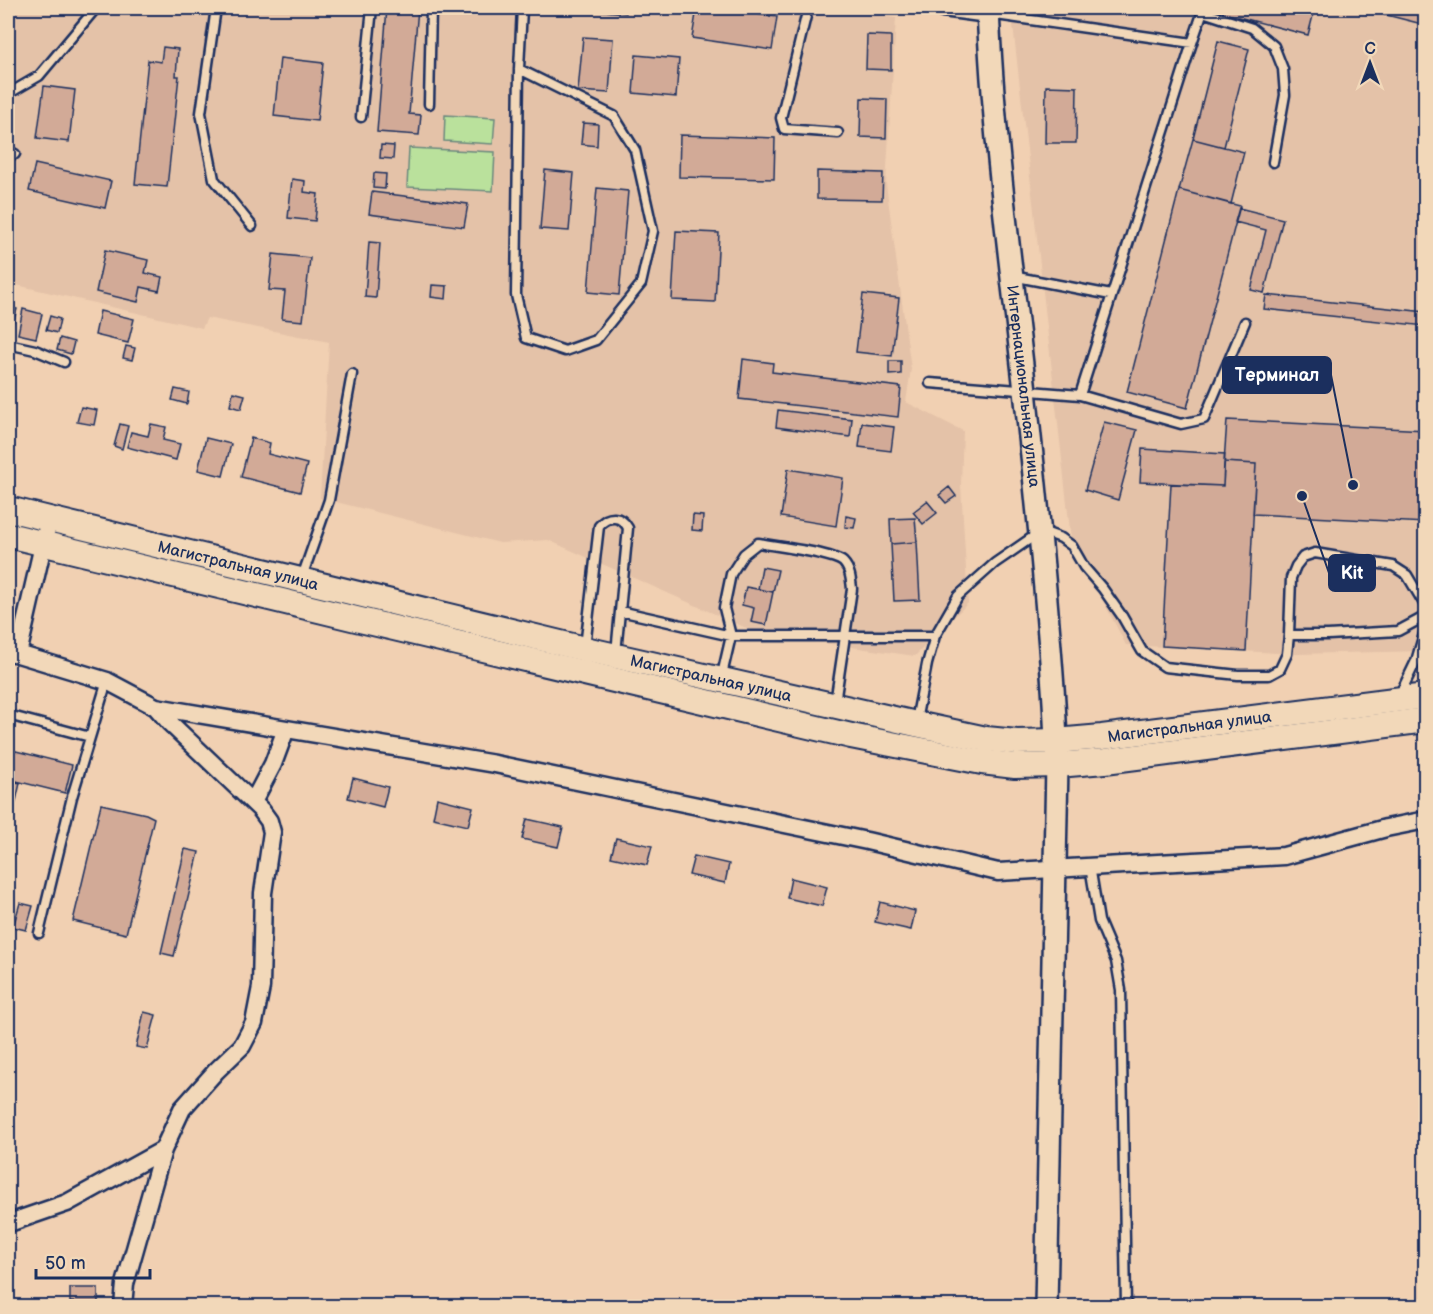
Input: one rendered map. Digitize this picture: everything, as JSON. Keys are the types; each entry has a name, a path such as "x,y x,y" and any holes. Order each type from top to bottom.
{"main road":[{"name":"Магистральная улица","path":"8,509 585,649 986,738 1017,742 1056,741 1415,710"},
{"name":"Магистральная улица","path":"8,535 851,736 982,762 1057,765 1105,761 1415,710"}],"street":[{"path":"944,8 988,11"},
{"name":"Интернациональная улица","path":"988,11 1011,276 1040,532 1056,741 1046,1306"},
{"path":"49,519 13,653 107,681 156,707 495,764 867,841 998,872 1284,856 1386,828 1425,820"},
{"path":"123,1306 125,1284 163,1150 182,1109 242,1046 254,1023 261,987 263,893 272,832 269,821 254,802 156,707"},
{"path":"254,802 273,764 286,729"},
{"path":"8,1222 67,1203 163,1150"}],"lane":[{"path":"8,94 39,76 96,8"},
{"path":"216,8 201,113 214,179 252,226"},
{"path":"361,117 372,8"},
{"path":"429,104 431,8"},
{"path":"519,69 614,116 635,150 653,231 641,284 596,340 565,351 526,338 516,295 519,69 522,8"},
{"path":"808,8 781,118 784,129 838,133"},
{"path":"1080,395 1204,10 1252,28 1274,46 1283,69 1286,95 1273,162"},
{"path":"988,11 1192,43"},
{"path":"1011,276 1112,295"},
{"path":"930,383 1080,395 1181,424 1204,419 1245,322"},
{"path":"8,344 35,350 64,362"},
{"path":"301,580 329,500 352,374"},
{"path":"585,649 599,526 609,518 621,519 628,528 615,656"},
{"path":"916,724 927,664 935,636 958,596 995,563 1040,532 1061,538 1072,546 1084,567 1122,616 1142,651 1165,667 1238,675 1269,675 1280,669 1287,654 1291,578 1303,557 1315,553 1393,566 1407,574 1425,607"},
{"path":"721,680 731,636 724,608 731,574 744,554 758,543 830,556 843,562 850,574 852,589 834,706"},
{"path":"620,611 731,636 935,636"},
{"path":"1289,635 1398,631 1425,616"},
{"path":"1415,710 1402,690 1416,661 1425,627"},
{"path":"39,933 72,797 107,681"},
{"path":"8,715 90,737"},
{"path":"1090,866 1099,921 1116,961 1120,983 1126,1306"}],"shaded area":[{"path":"8,8 825,8 896,18 886,184 911,369 906,402 963,431 961,485 968,603 915,656 760,634 548,540 500,543 320,498 329,342 207,318 202,328 8,283"},
{"path":"1011,8 1425,8 1425,651 1297,654 1126,645 1071,539"}],"green space":[{"path":"445,115 495,118 493,144 444,141"},
{"path":"409,148 495,152 493,191 407,187"}],"building":[{"path":"387,8 418,8 409,114 421,115 419,135 377,132"},
{"path":"568,8 626,8 626,13"},
{"path":"697,8 715,8 777,17 772,50 692,38"},
{"path":"1225,8 1315,8 1308,35 1223,13"},
{"path":"1359,8 1426,8 1426,25"},
{"path":"867,35 891,36 891,70 866,69"},
{"path":"583,37 613,39 609,93 578,91"},
{"path":"1218,41 1249,49 1224,147 1193,139"},
{"path":"163,47 178,49 176,76 179,76 167,187 135,184 148,60 161,62"},
{"path":"636,55 679,59 676,97 633,93"},
{"path":"280,58 323,63 317,121 274,116"},
{"path":"44,86 75,90 69,142 37,138"},
{"path":"1046,86 1077,87 1076,143 1045,143"},
{"path":"861,98 887,99 886,138 860,137"},
{"path":"583,123 598,124 597,146 581,144"},
{"path":"680,135 775,138 774,179 679,177"},
{"path":"1193,139 1244,152 1231,204 1179,190"},
{"path":"381,145 394,146 393,159 380,158"},
{"path":"35,164 111,181 105,208 29,191"},
{"path":"545,170 574,173 569,231 540,229"},
{"path":"817,171 883,173 882,200 817,199"},
{"path":"374,173 386,174 385,189 373,188"},
{"path":"292,179 305,181 304,192 318,194 315,221 288,218"},
{"path":"597,188 628,191 619,295 588,292"},
{"path":"1179,190 1240,206 1187,408 1127,392"},
{"path":"372,192 468,204 464,227 369,214"},
{"path":"1239,208 1283,219 1264,293 1251,290 1266,230 1235,222"},
{"path":"676,231 719,233 715,302 672,300"},
{"path":"369,242 380,243 376,298 365,297"},
{"path":"105,250 148,260 145,273 162,277 159,291 141,287 138,302 96,292"},
{"path":"273,254 310,258 303,321 282,319 285,291 269,290"},
{"path":"432,285 447,286 446,299 431,297"},
{"path":"863,294 899,298 892,356 856,352"},
{"path":"1266,295 1426,312 1426,326 1264,309"},
{"path":"9,307 17,309 10,335 8,335 8,313"},
{"path":"23,309 42,314 36,338 18,334"},
{"path":"100,311 134,319 128,343 95,335"},
{"path":"50,316 60,319 57,333 46,330"},
{"path":"60,338 74,342 71,354 57,350"},
{"path":"126,346 135,348 132,360 123,358"},
{"path":"743,359 773,363 772,372 901,387 898,417 739,399"},
{"path":"889,361 901,361 901,374 889,375"},
{"path":"175,389 189,392 187,404 172,400"},
{"path":"233,392 245,395 241,409 230,406"},
{"path":"81,407 97,410 94,425 77,422"},
{"path":"778,410 852,419 850,437 776,427"},
{"path":"1227,420 1426,430 1426,523 1253,514 1256,464 1224,462"},
{"path":"1104,422 1137,430 1118,500 1085,490"},
{"path":"862,423 894,427 891,451 859,447"},
{"path":"120,424 128,426 122,449 114,446"},
{"path":"151,424 166,427 163,440 180,444 176,460 127,447 131,432 148,436"},
{"path":"206,438 231,444 223,476 198,470"},
{"path":"251,438 270,443 268,454 307,464 300,492 241,477"},
{"path":"1142,449 1225,454 1223,486 1140,482"},
{"path":"1224,462 1256,464 1246,651 1162,646 1171,484 1223,486"},
{"path":"788,469 843,478 836,526 781,517"},
{"path":"949,487 956,496 946,503 939,495"},
{"path":"927,501 937,513 923,524 913,512"},
{"path":"693,515 703,516 702,531 692,530"},
{"path":"846,516 856,518 854,528 845,527"},
{"path":"915,518 917,542 891,544 890,519"},
{"path":"917,542 920,600 894,601 891,544"},
{"path":"762,567 778,570 773,592 758,589"},
{"path":"746,587 773,592 766,625 751,622 754,608 742,605"},
{"path":"8,749 72,765 65,793 8,779"},
{"path":"353,778 388,787 383,807 348,798"},
{"path":"8,780 20,783 8,837"},
{"path":"437,798 473,807 468,826 433,818"},
{"path":"101,804 146,814 154,818 126,934 73,921"},
{"path":"527,819 563,827 558,847 522,839"},
{"path":"616,838 652,846 647,865 611,857"},
{"path":"185,849 199,852 174,956 161,953"},
{"path":"694,856 729,864 725,883 689,875"},
{"path":"791,878 827,887 822,906 787,898"},
{"path":"880,902 915,911 911,930 875,922"},
{"path":"20,903 33,906 26,930 13,927"},
{"path":"144,1012 156,1015 147,1049 136,1047"},
{"path":"70,1288 98,1288 98,1302 70,1302"}],"place":[{"name":"Терминал","path":"1353,485"},
{"name":"Kit","path":"1302,496"}]}
